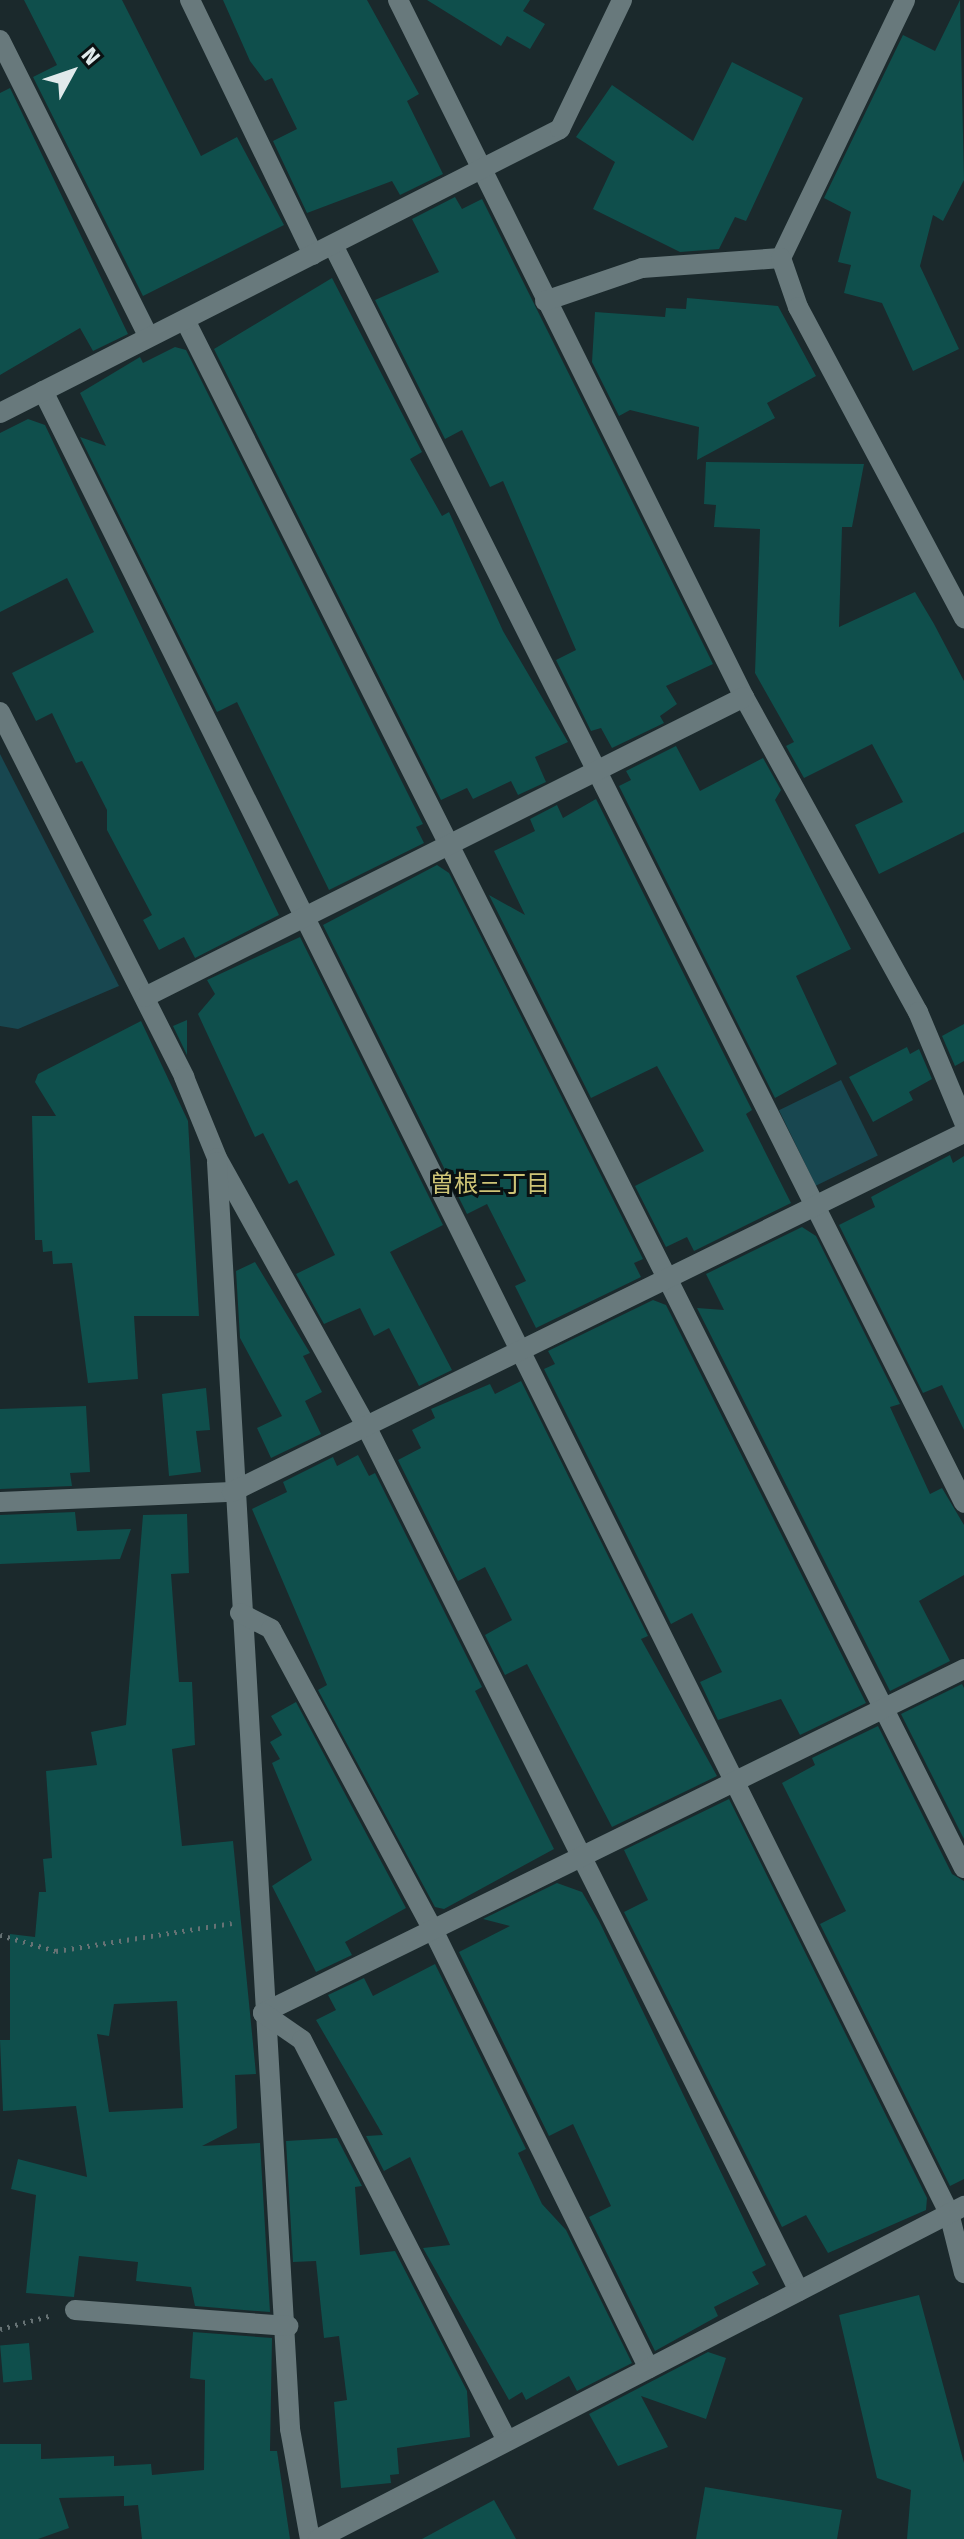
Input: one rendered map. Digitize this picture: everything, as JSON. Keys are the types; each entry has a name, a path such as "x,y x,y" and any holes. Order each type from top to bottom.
{"street":[{"path":"190,0 313,255"},
{"path":"398,0 744,697 918,1012 964,1122"},
{"path":"0,413 560,129 622,0"},
{"path":"905,0 781,258 798,307 964,618"},
{"path":"0,40 149,337"},
{"path":"333,245 964,1503"},
{"path":"545,301 642,268 781,258"},
{"path":"185,320 964,1868"},
{"path":"43,391 736,1783 957,2209 964,2273"},
{"path":"145,997 744,697"},
{"path":"0,712 145,997 217,1158 367,1428 580,1860 799,2291"},
{"path":"0,1502 232,1492 964,1133"},
{"path":"217,1158 232,1492 260,1918 263,2013 288,2326 290,2429 310,2539"},
{"path":"240,1613 271,1629 435,1934 649,2368"},
{"path":"263,2013 435,1934 964,1669"},
{"path":"263,2013 302,2040 507,2441"},
{"path":"318,2539 957,2209"},
{"path":"75,2310 288,2326"}],"path":[{"path":"0,1935 56,1951 260,1918"},
{"path":"0,2329 75,2310"}],"shaded area":[{"path":"0,754 119,986 18,1029 0,1026"},
{"path":"841,1080 878,1155 816,1186 779,1110"}],"building":[{"path":"24,0 122,0 201,156 237,137 284,225 143,296 33,77 57,65"},
{"path":"223,0 367,0 419,94 407,101 443,174 400,195 392,181 307,213 273,141 297,129 272,78 265,81 250,61"},
{"path":"427,0 530,0 523,11 545,24 530,49 507,36 501,46"},
{"path":"960,0 964,180 943,221 933,215 920,266 959,349 913,371 882,303 844,293 851,265 838,262 851,212 824,198 903,35 935,51"},
{"path":"732,62 803,98 746,221 735,217 719,249 680,252 593,209 615,162 576,137 612,85 693,141"},
{"path":"10,88 128,334 93,351 80,328 0,375 0,93"},
{"path":"455,197 462,209 482,199 713,664 666,686 677,704 660,716 664,723 612,748 601,728 591,731 556,660 576,650 503,481 490,487 462,430 445,439 375,300 439,272 412,219"},
{"path":"332,278 422,452 410,459 442,516 449,512 503,631 568,742 535,757 546,782 518,795 511,781 473,799 467,788 441,800 214,349"},
{"path":"687,298 778,306 816,376 767,403 775,418 697,460 699,427 630,410 619,416 592,362 595,312 665,317 666,308 686,309"},
{"path":"175,347 186,350 423,824 416,827 424,843 329,890 237,702 217,712 80,437 106,446 80,393 140,357 143,363"},
{"path":"28,419 45,425 279,915 195,958 184,937 159,950 143,920 152,915 107,830 107,810 82,761 76,763 52,713 36,721 12,673 94,632 67,578 0,612 0,433"},
{"path":"706,462 864,464 852,527 842,527 839,627 915,592 964,681 964,832 879,874 855,825 903,802 872,744 804,778 786,746 794,742 755,673 760,529 714,527 716,505 704,504"},
{"path":"676,746 700,791 763,758 781,790 775,800 851,949 796,976 837,1064 775,1098 619,786 631,780 626,771"},
{"path":"596,799 752,1110 746,1114 791,1203 694,1251 687,1237 666,1247 635,1186 704,1151 657,1066 591,1098 489,895 525,915 494,851 535,831 530,819 557,805 563,818"},
{"path":"437,865 449,873 643,1259 634,1263 641,1277 536,1328 515,1286 526,1281 487,1204 467,1214 323,925"},
{"path":"300,937 443,1225 390,1252 452,1370 419,1386 389,1328 374,1336 360,1308 324,1324 296,1274 335,1255 297,1180 289,1184 263,1133 255,1137 198,1014 215,994 207,980"},
{"path":"187,1020 187,1055 173,1026"},
{"path":"141,1021 188,1121 199,1316 134,1316 138,1379 88,1383 72,1263 53,1264 52,1251 43,1252 42,1240 35,1240 32,1116 56,1116 35,1082 38,1074"},
{"path":"964,1024 964,1061 955,1066 942,1036"},
{"path":"907,1047 910,1054 919,1049 932,1079 909,1092 913,1100 873,1122 849,1077"},
{"path":"950,1155 953,1163 964,1156 964,1430 942,1385 923,1393 839,1225 875,1207 871,1197"},
{"path":"802,1227 816,1236 900,1404 890,1407 930,1494 942,1488 964,1525 964,1575 919,1601 950,1661 890,1691 697,1308 724,1310 706,1274"},
{"path":"255,1262 310,1353 303,1356 322,1392 305,1401 321,1434 271,1458 257,1428 282,1416 240,1338 236,1271"},
{"path":"653,1300 666,1305 866,1703 800,1735 781,1699 718,1720 700,1682 722,1672 692,1613 671,1624 544,1369 555,1364 548,1351"},
{"path":"521,1381 648,1636 641,1639 717,1776 612,1827 527,1664 505,1675 485,1635 512,1620 485,1567 458,1581 398,1460 421,1448 412,1430 435,1418 431,1409 490,1384 495,1394"},
{"path":"206,1388 210,1430 196,1431 201,1472 169,1476 162,1394"},
{"path":"86,1406 90,1472 70,1473 72,1486 0,1489 0,1409"},
{"path":"358,1455 369,1476 375,1473 482,1687 475,1691 554,1849 444,1909 435,1907 318,1690 327,1685 252,1509 287,1492 283,1482 333,1457 337,1466"},
{"path":"75,1512 77,1531 131,1529 120,1559 0,1564 0,1515"},
{"path":"187,1514 189,1573 171,1574 179,1682 192,1682 195,1745 172,1749 182,1846 233,1841 256,2074 235,2075 237,2128 202,2146 260,2143 270,2312 195,2306 191,2287 136,2281 138,2262 79,2256 74,2297 26,2293 36,2195 11,2189 18,2159 87,2177 76,2106 3,2111 0,2040 10,2040 10,1934 35,1937 39,1892 46,1892 43,1859 52,1858 46,1771 97,1765 91,1732 126,1725 143,1515","holes":["177,2001 183,2108 109,2112 97,2034 109,2036 114,2004"]},
{"path":"962,1684 964,1688 964,1839 901,1714"},
{"path":"296,1702 406,1908 345,1942 352,1955 316,1972 272,1886 312,1860 272,1763 280,1759 270,1742 282,1735 271,1716"},
{"path":"878,1726 952,1874 964,1881 964,2179 950,2186 820,1924 846,1911 782,1783 815,1765 812,1758"},
{"path":"729,1799 927,2198 926,2210 828,2253 806,2215 782,2227 624,1912 648,1900 624,1850"},
{"path":"557,1883 582,1892 599,1921 766,2265 752,2272 759,2284 714,2307 718,2316 655,2351 589,2217 611,2206 573,2124 549,2136 459,1952 510,1926 483,1919"},
{"path":"435,1964 526,2149 518,2153 542,2204 566,2230 632,2363 577,2391 569,2376 526,2400 522,2392 509,2400 423,2248 450,2245 410,2157 384,2171 366,2136 383,2135 316,2020 336,2010 328,1995 364,1978 373,1996"},
{"path":"337,2138 362,2186 355,2187 360,2255 395,2251 467,2391 470,2437 397,2448 399,2474 390,2475 391,2483 341,2488 334,2402 347,2400 339,2336 324,2338 316,2261 293,2262 286,2141"},
{"path":"919,2295 964,2463 964,2539 907,2539 911,2490 877,2478 839,2315"},
{"path":"193,2332 272,2338 270,2451 277,2451 290,2539 142,2539 138,2505 124,2506 124,2496 59,2498 69,2528 38,2539 0,2539 0,2444 41,2444 41,2459 114,2456 114,2466 151,2464 152,2475 204,2470 205,2380 190,2378"},
{"path":"29,2343 32,2380 3,2382 0,2346"},
{"path":"708,2352 726,2358 706,2419 641,2396 668,2447 618,2466 589,2414"},
{"path":"705,2487 842,2510 837,2539 696,2539"},
{"path":"494,2500 516,2539 422,2539"}],"district":[{"name":"曽根三丁目","path":"490,1185"}]}
